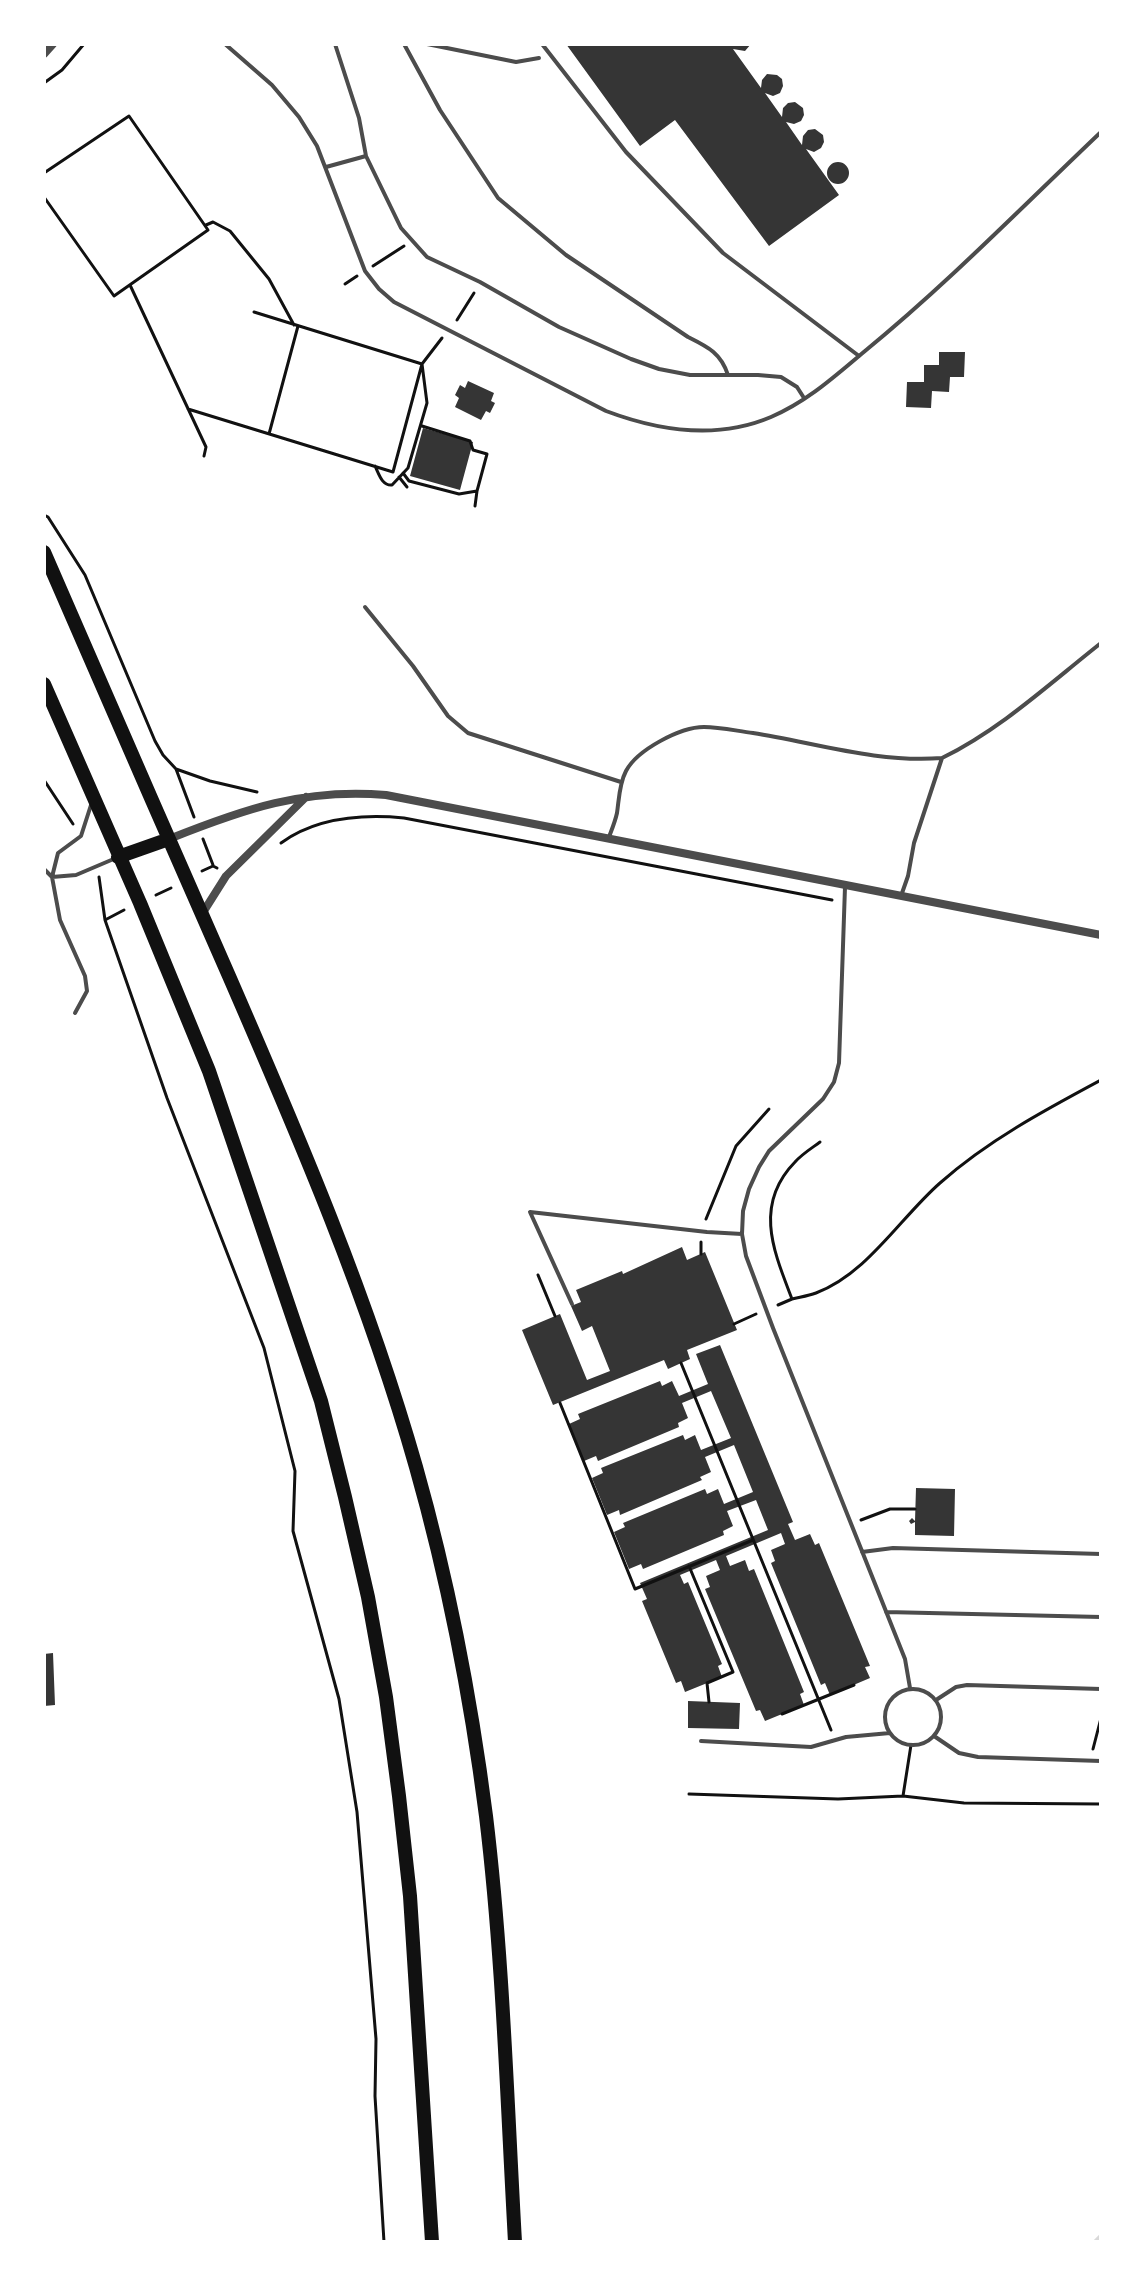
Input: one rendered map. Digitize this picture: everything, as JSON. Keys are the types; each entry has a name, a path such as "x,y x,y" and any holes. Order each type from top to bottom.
{"highway":[{"path":"44,552 300,1141 364,1304 409,1443 438,1556 467,1699 485,1813 501,1989 515,2242"},
{"path":"44,684 140,903 209,1071 316,1386 345,1497 368,1597 386,1697 410,1896 432,2242"},
{"path":"118,857 169,839"}],"street":[{"path":"44,54 53,44"},
{"path":"169,839 256,807 307,797 359,793 386,795 1101,935"},
{"path":"202,914 226,876 307,797"}],"lane":[{"path":"225,44 272,85 299,117 317,146 365,271 379,289 394,302 606,411 662,428 713,430 769,418 829,383 911,314 1101,132"},
{"path":"335,44 359,118 366,156 401,228 427,257 480,282 559,327 631,359 690,375 781,377 797,387 805,399"},
{"path":"404,44 440,110 498,198 566,255 706,346 724,361 728,375"},
{"path":"427,44 516,62 539,58"},
{"path":"542,44 626,152 723,253 859,356"},
{"path":"326,167 366,156"},
{"path":"365,607 413,666 448,716 468,733 621,782"},
{"path":"609,839 626,769 637,757 677,732 702,727 783,738 853,753 900,759 942,758 997,727 1101,643"},
{"path":"901,896 914,843 942,758"},
{"path":"75,1013 87,991 85,976 60,920 52,877 58,853 81,836 93,799"},
{"path":"44,869 52,877 76,875 118,857"},
{"path":"845,885 839,1063 834,1082 823,1099 769,1151 759,1167 743,1211 742,1234 746,1256 766,1310 905,1659 910,1688"},
{"path":"572,1304 530,1212 742,1234"},
{"path":"862,1552 893,1548 1101,1554"},
{"path":"886,1612 1101,1617"},
{"path":"936,1700 956,1687 967,1685 1101,1689"},
{"path":"910,1688 920,1689 936,1700 941,1718 934,1736 920,1745 895,1739 890,1733 885,1714 887,1705 901,1691 910,1688"},
{"path":"701,1741 811,1747 846,1737 890,1733"},
{"path":"934,1736 949,1748 968,1756 1101,1761"}],"path":[{"path":"44,83 62,70 84,44"},
{"path":"44,173 129,116 208,230 114,296 44,197"},
{"path":"205,225 213,222 230,231 269,279 296,325 269,434"},
{"path":"345,284 410,241"},
{"path":"188,409 393,472 422,364 456,322 480,282"},
{"path":"130,285 206,447 204,456"},
{"path":"254,312 422,364"},
{"path":"375,466 387,485 392,485 408,468 427,403 422,364"},
{"path":"421,426 470,441 473,450 487,454 475,506"},
{"path":"403,473 409,481 459,494 477,491"},
{"path":"399,477 407,487"},
{"path":"44,515 85,575 163,755 176,769 191,776 257,792"},
{"path":"44,780 81,836"},
{"path":"280,844 331,820 378,816 404,818 844,902"},
{"path":"97,866 105,920 167,1098 264,1348 295,1471 293,1531 339,1699 357,1812 376,2039 375,2096 384,2242"},
{"path":"105,920 213,866 226,876"},
{"path":"734,1324 792,1299 817,1293 868,1258 939,1184 986,1147 1101,1080"},
{"path":"701,1254 702,1232 736,1146 769,1109"},
{"path":"792,1299 774,1252 770,1231 772,1206 781,1182 794,1163 820,1142"},
{"path":"538,1275 555,1316"},
{"path":"681,1363 835,1740"},
{"path":"560,1403 635,1589 754,1540"},
{"path":"852,1524 890,1509 915,1509"},
{"path":"689,1566 733,1672 707,1683 709,1702"},
{"path":"782,1714 854,1685"},
{"path":"1090,1760 1101,1718"},
{"path":"903,1796 911,1745"},
{"path":"689,1794 838,1799 903,1796 964,1803 1101,1804"}],"building":[{"path":"566,44 751,44 745,51 733,49 761,88 767,74 782,79 780,93 773,96 765,93 782,117 783,108 788,103 795,102 803,108 801,121 794,124 786,122 802,145 803,136 808,130 815,129 823,135 821,148 814,152 806,149 839,195 769,246 675,120 640,146"},
{"path":"838,162 846,165 849,173 846,181 838,184 830,181 827,173 830,165"},
{"path":"939,352 965,352 964,377 950,377 949,392 932,391 931,408 906,407 907,382 924,382 924,365 939,365"},
{"path":"468,381 494,393 491,401 495,403 490,413 486,411 481,420 455,407 459,398 455,395 460,385 465,388"},
{"path":"423,428 473,442 460,490 410,476"},
{"path":"682,1247 687,1260 705,1252 737,1330 687,1350 690,1359 668,1369 664,1360 553,1405 522,1330 560,1314 587,1380 610,1371 592,1326 582,1331 571,1306 581,1302 576,1290 622,1271 623,1274"},
{"path":"720,1345 793,1522 788,1524 795,1540 810,1534 815,1545 819,1543 870,1666 865,1667 870,1678 830,1695 825,1683 821,1685 771,1563 775,1561 771,1550 785,1544 781,1533 726,1556 730,1566 745,1560 749,1571 754,1569 804,1692 800,1694 804,1705 765,1721 760,1710 756,1711 705,1589 710,1587 706,1576 720,1570 716,1560 680,1575 684,1584 688,1582 722,1664 718,1666 722,1677 685,1692 681,1681 676,1683 642,1601 647,1599 640,1583 768,1530 756,1500 727,1511 733,1526 723,1531 724,1535 643,1569 641,1564 629,1569 614,1532 625,1527 623,1523 705,1489 707,1494 718,1489 724,1504 753,1492 734,1445 705,1457 711,1472 700,1477 702,1480 620,1515 619,1510 607,1515 592,1478 603,1473 601,1468 683,1435 685,1440 695,1435 701,1450 731,1438 711,1391 682,1403 688,1418 678,1423 679,1427 598,1461 596,1456 584,1461 569,1424 580,1419 578,1414 660,1381 662,1386 672,1381 679,1396 708,1384 696,1354"},
{"path":"916,1488 955,1489 954,1536 915,1535 915,1522 911,1524 909,1521 912,1518 915,1521"},
{"path":"53,1653 55,1705 44,1706 44,1654"},
{"path":"688,1701 740,1703 739,1729 688,1728"}],"waterway":[{"path":"1096,2242 1101,2237"}]}
